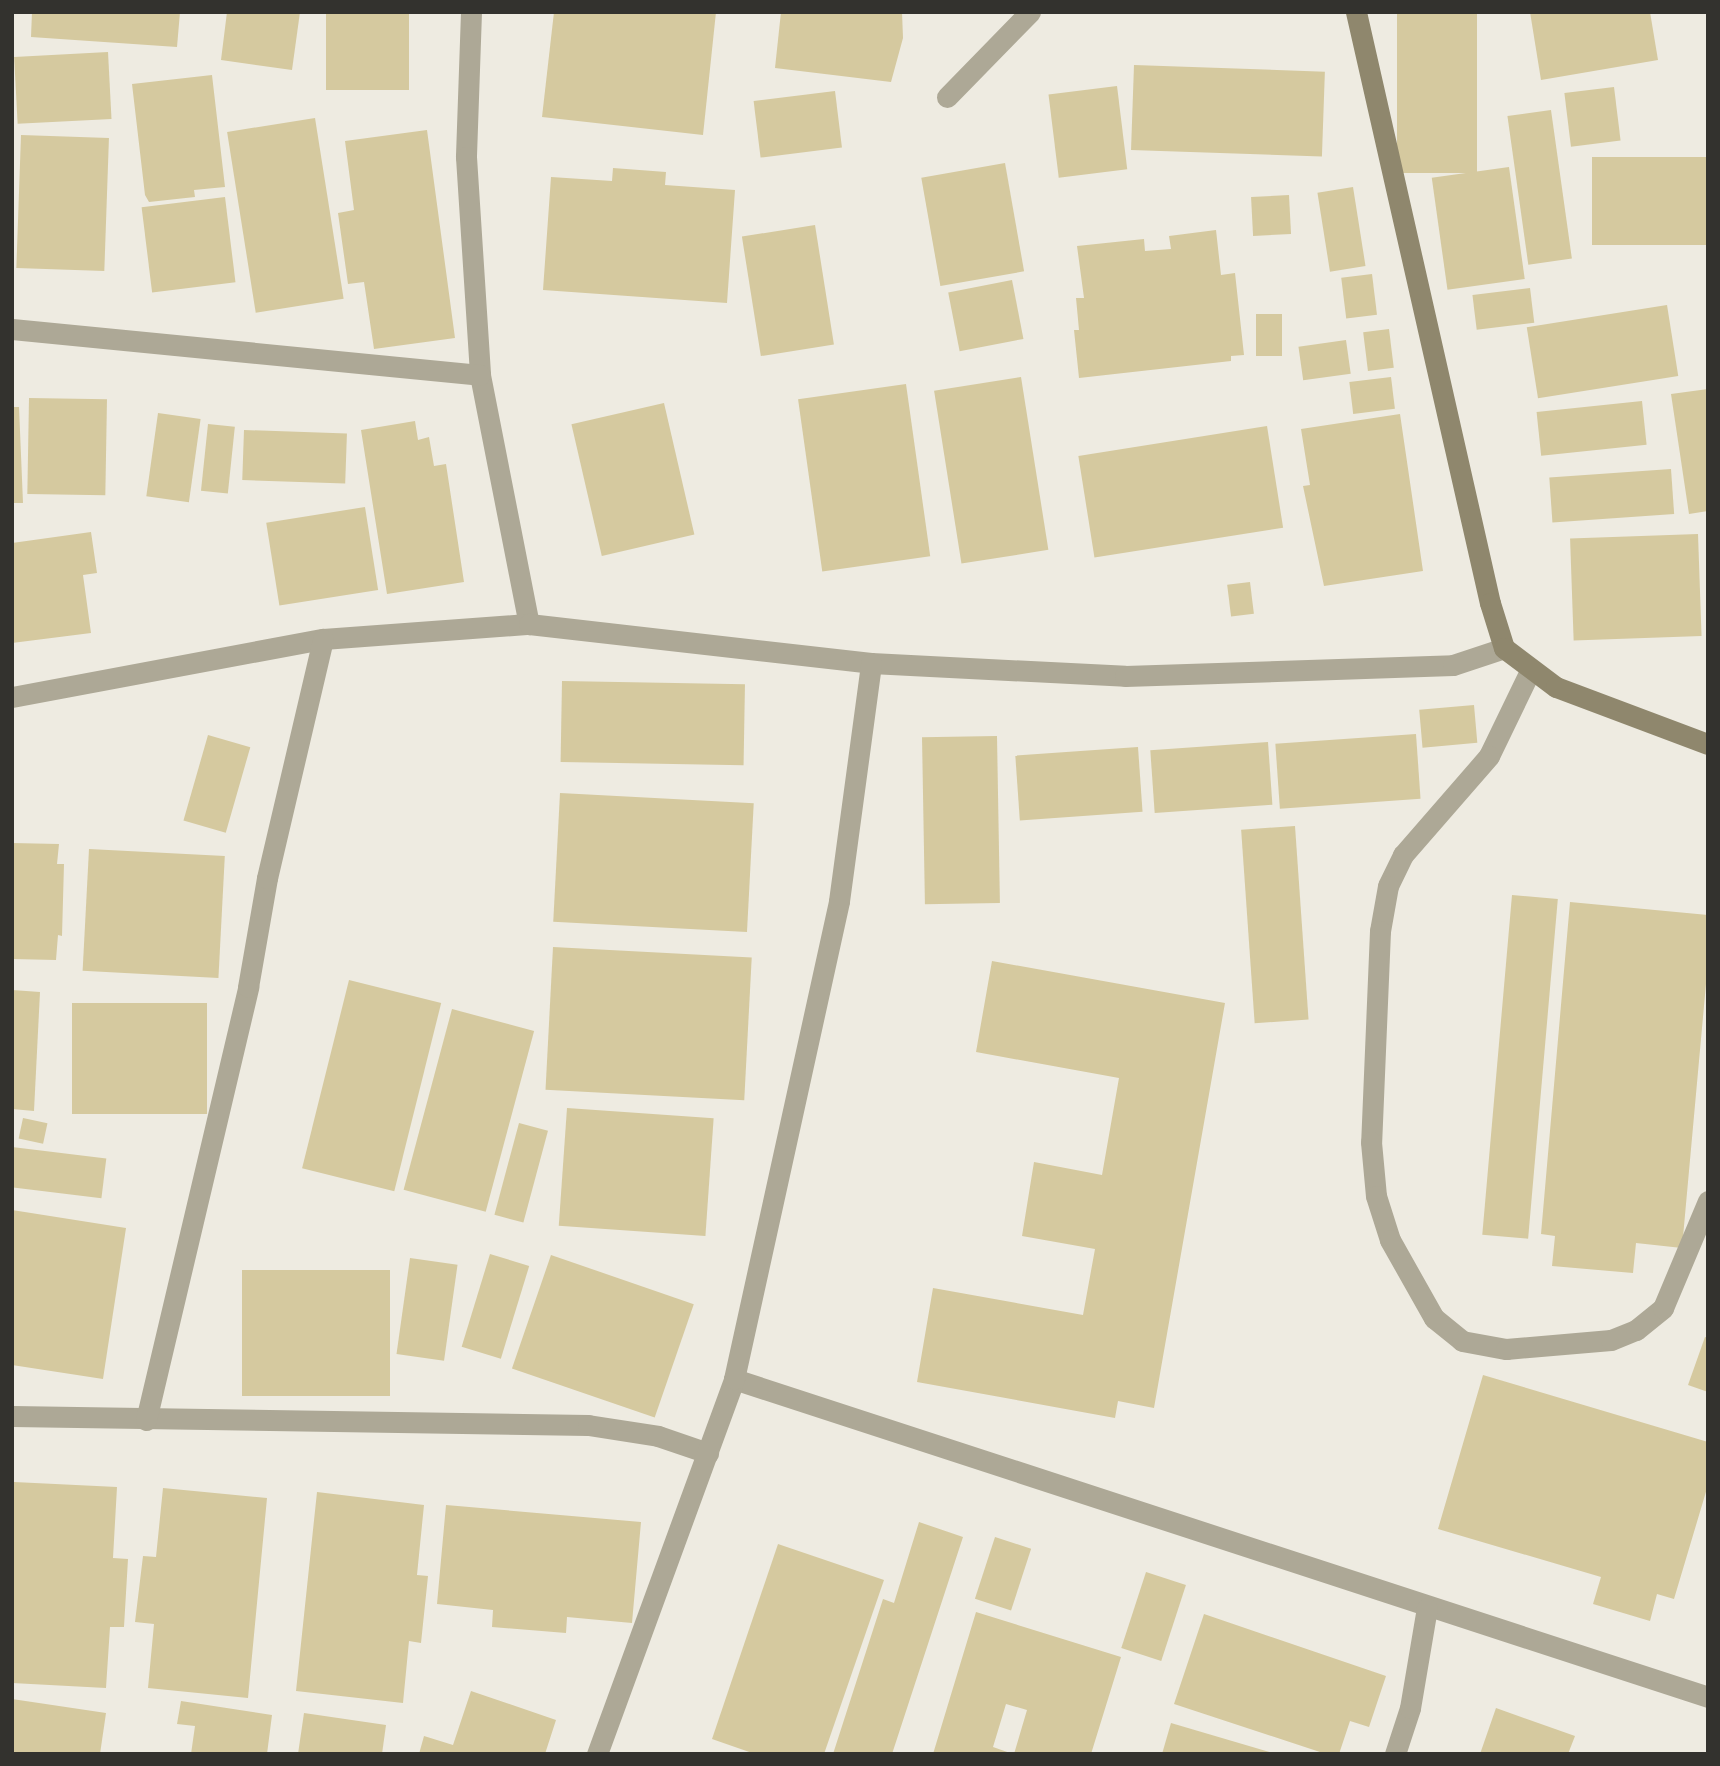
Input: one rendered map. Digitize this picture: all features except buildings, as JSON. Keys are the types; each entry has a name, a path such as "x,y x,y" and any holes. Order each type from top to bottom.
{"main road":[{"path":"1356,12 1486,589 1504,649 1530,671 1556,687 1708,744"}],"street":[{"path":"471,12 466,157 480,376 529,624"},
{"path":"947,97 1030,12"},
{"path":"12,328 480,376"},
{"path":"12,697 323,639 529,624 871,663 1125,676 1453,665 1504,649"},
{"path":"146,1420 248,987 267,878 323,639"},
{"path":"597,1754 734,1379 839,901 871,663"},
{"path":"1530,671 1489,756 1403,855 1388,886 1380,931 1371,1142 1376,1196 1390,1240 1434,1318 1462,1341 1506,1349 1611,1340 1636,1330 1663,1308 1708,1201"},
{"path":"734,1379 1427,1608 1708,1697"},
{"path":"12,1416 588,1425 658,1436 709,1452"},
{"path":"1395,1754 1410,1708 1427,1608"}]}
